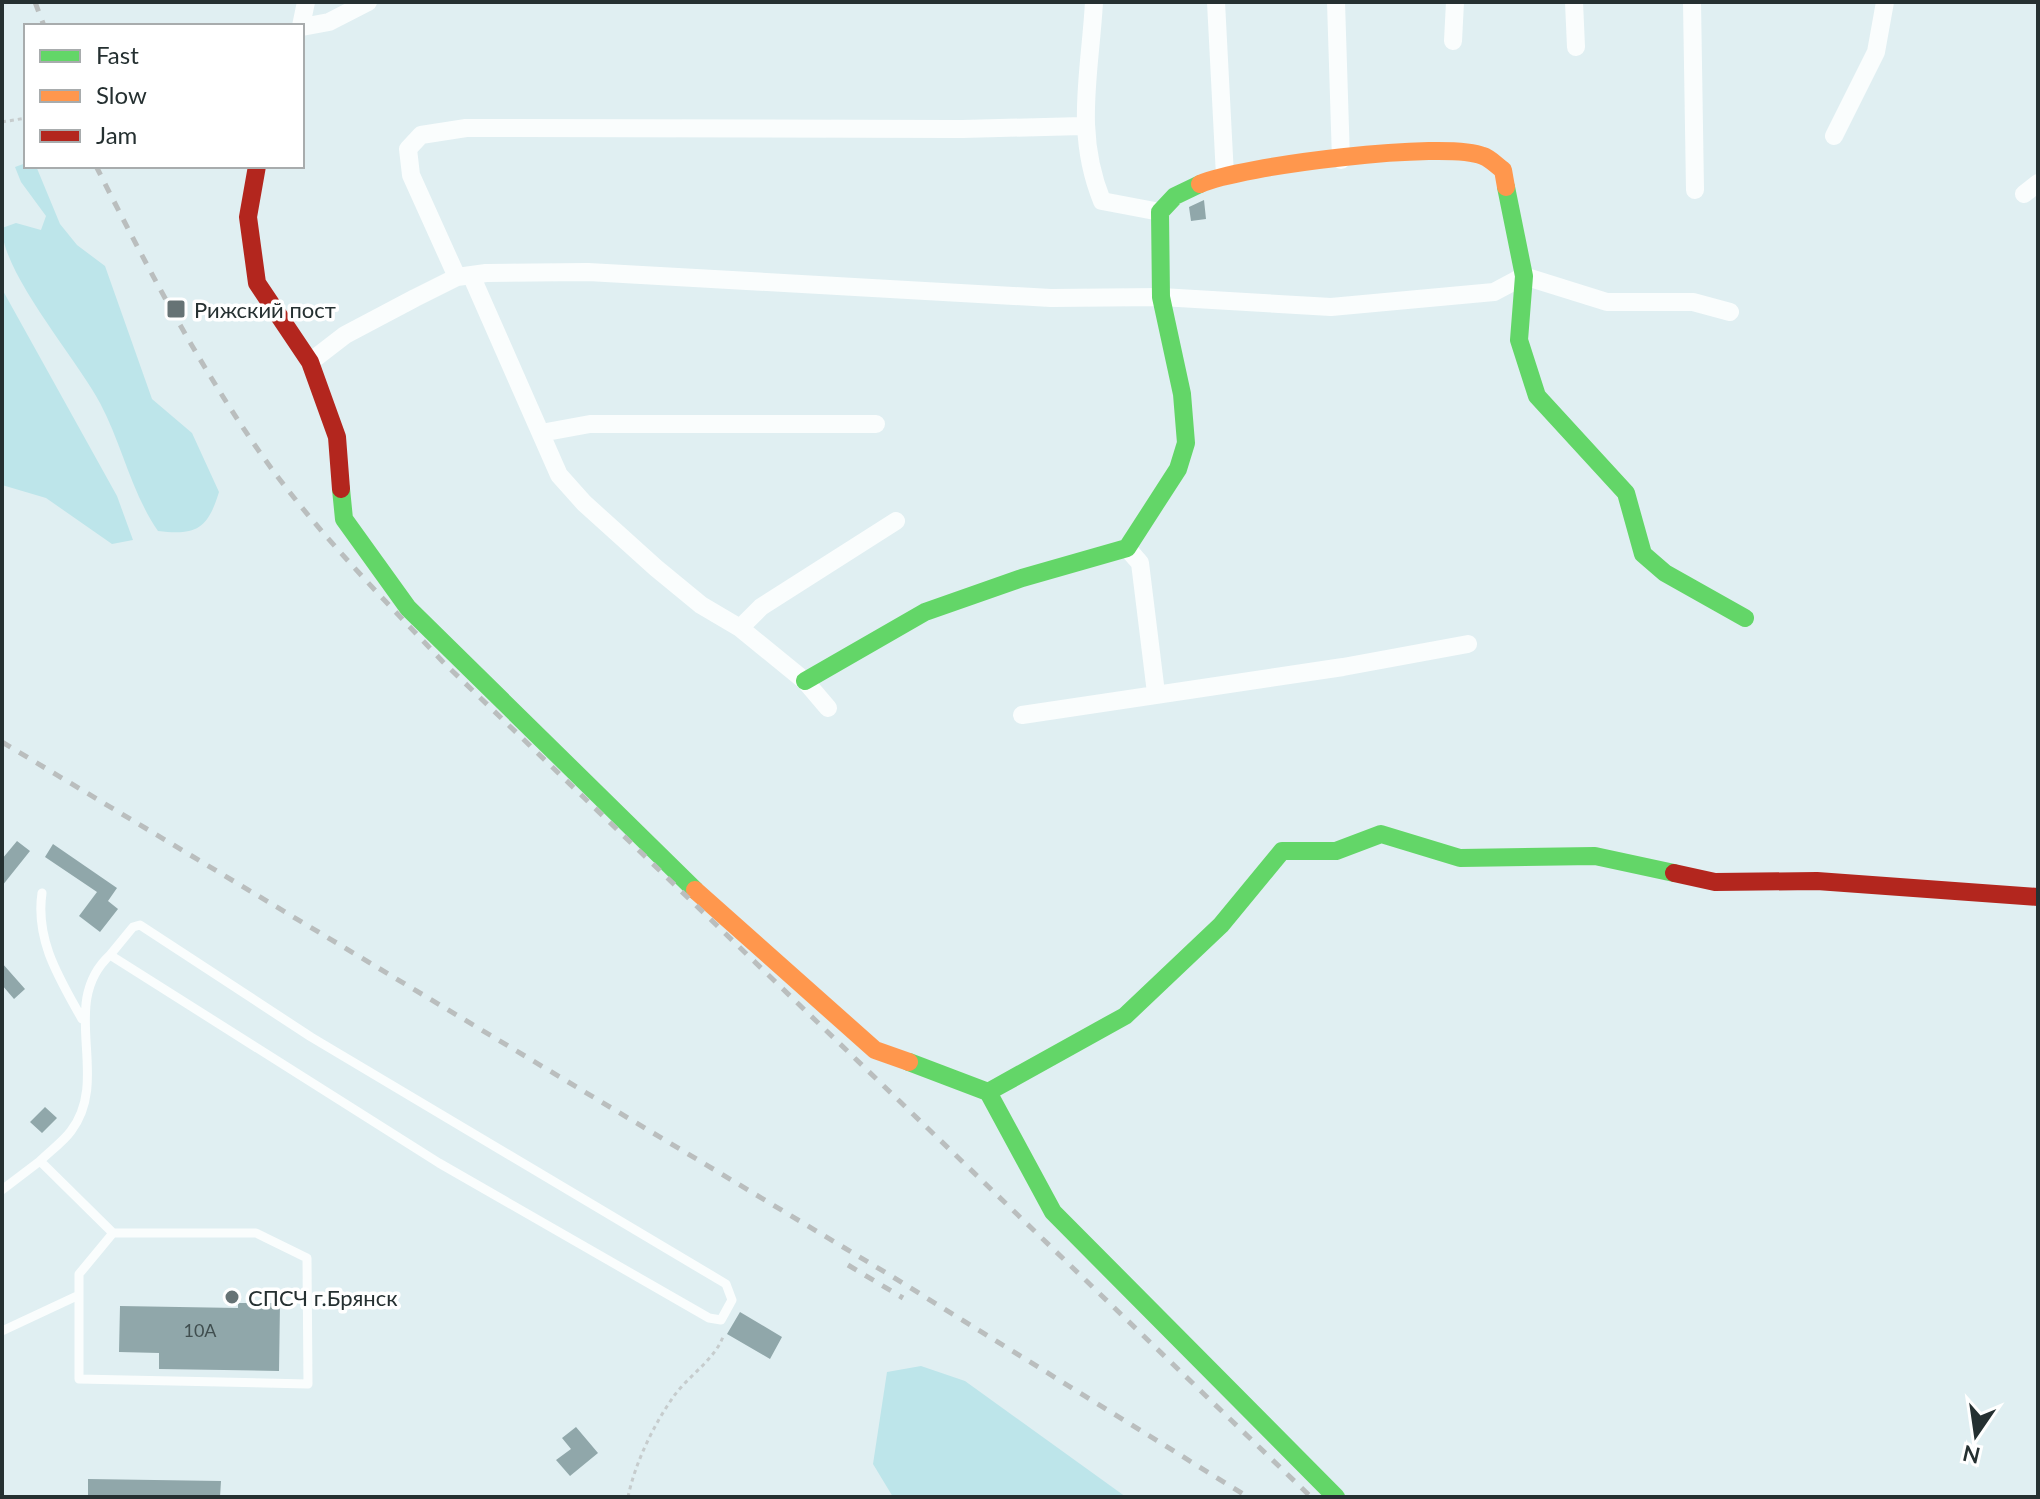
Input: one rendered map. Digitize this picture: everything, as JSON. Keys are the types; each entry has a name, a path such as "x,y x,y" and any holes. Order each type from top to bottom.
{"street":[{"path":"302,24 306,2"},
{"path":"304,26 329,22 368,2"},
{"path":"1094,2 1083,126 1092,175 1102,201 1160,212"},
{"path":"1216,2 1225,176"},
{"path":"1336,2 1341,160"},
{"path":"1453,41 1455,2"},
{"path":"1574,2 1576,47"},
{"path":"1692,2 1695,190"},
{"path":"1834,136 1876,52 1885,2"},
{"path":"828,708 805,681 740,628 701,605 584,503 559,475 464,276 411,175 408,149 421,135 466,128 962,129 1083,126"},
{"path":"805,681 925,612 1022,578 1127,548 1178,469 1186,443 1182,394 1161,297 1160,212 1175,196 1225,176 1277,164 1437,151 1482,155 1503,170 1524,276 1519,340 1537,396 1626,493 1643,554 1665,573 1745,618"},
{"path":"257,168 248,217 257,283 310,362 337,437 344,519 408,608 722,916 875,1050 988,1092 1053,1212 1336,1497"},
{"path":"310,362 345,335 464,276 588,272 1051,298 1161,297 1331,307 1494,292 1524,276 1607,302 1693,302 1730,312"},
{"path":"541,433 590,424 876,424"},
{"path":"740,628 761,607 896,521"},
{"path":"1127,548 1140,563 1156,693"},
{"path":"1022,715 1343,667 1468,644"},
{"path":"988,1092 1125,1016 1221,925 1282,851 1336,851 1381,834 1460,858 1595,856 1715,882 1817,881 2038,897"}],"lane":[{"path":"42,893 39,913 49,959 82,1019"},
{"path":"2,1190 73,1130 84,1098 89,1062 82,1019 85,996 94,976 110,955 133,927 140,925 311,1037 726,1284 732,1300 721,1320 709,1318 439,1163 110,955"},
{"path":"40,1161 113,1233 256,1233 307,1258 308,1384 79,1379 79,1274 113,1233"},
{"path":"2,1331 79,1295"}],"path":[{"path":"2,122 24,118"},
{"path":"628,1497 650,1437 674,1395 718,1347 724,1335 721,1320"}],"shaded area":[{"path":"24,164 24,168 37,168 60,224 77,245 105,266 152,399 192,433 219,492 210,514 199,527 182,532 158,531 141,500 100,403 14,268 5,247 2,228 16,223 41,230 46,216 21,182 15,167"},
{"path":"2,289 117,496 133,540 112,544 46,498 2,485"},
{"path":"921,1366 965,1381 1126,1497 893,1497 873,1464 887,1372"}],"building":[{"path":"1204,200 1206,219 1191,221 1189,207"},
{"path":"17,841 30,851 2,886 2,859"},
{"path":"53,844 117,888 108,901 118,909 100,932 79,916 97,892 45,857"},
{"path":"2,963 25,989 14,999 2,985"},
{"path":"45,1107 57,1118 42,1133 30,1122"},
{"path":"238,1303 280,1303 279,1371 159,1369 159,1353 119,1352 120,1306 238,1308"},
{"path":"740,1312 782,1337 770,1359 727,1334"},
{"path":"576,1427 598,1453 570,1476 556,1460 571,1449 562,1438"},
{"path":"88,1479 221,1481 220,1497 88,1497"}],"railway":[{"path":"35,2 43,24"},
{"path":"97,168 170,306 230,408 273,471 368,582 443,662 1311,1497"},
{"path":"2,742 888,1274 1248,1497"},
{"path":"848,1265 903,1298"}],"traffic: fast":[{"path":"805,681 925,612 1022,578 1127,548 1178,469 1186,443 1182,394 1161,297 1160,212 1175,196 1200,184"},
{"path":"1506,187 1524,276 1519,340 1537,396 1626,493 1643,554 1665,573 1745,618"},
{"path":"341,489 344,519 408,608 695,890"},
{"path":"988,1092 1125,1016 1221,925 1282,851 1336,851 1381,834 1460,858 1595,856 1674,873"},
{"path":"909,1062 988,1092 1053,1212 1336,1497"}],"traffic: slow":[{"path":"1200,184 1297,163 1429,151 1462,152 1486,157 1503,170 1506,187"},
{"path":"695,890 875,1050 909,1062"}],"traffic: jam":[{"path":"257,168 248,217 257,283 310,362 337,437 341,489"},
{"path":"1674,873 1715,882 1817,881 2038,897"}],"place":[{"name":"Рижский пост","path":"176,309"},
{"name":"СПСЧ г.Брянск","path":"232,1297"}]}
